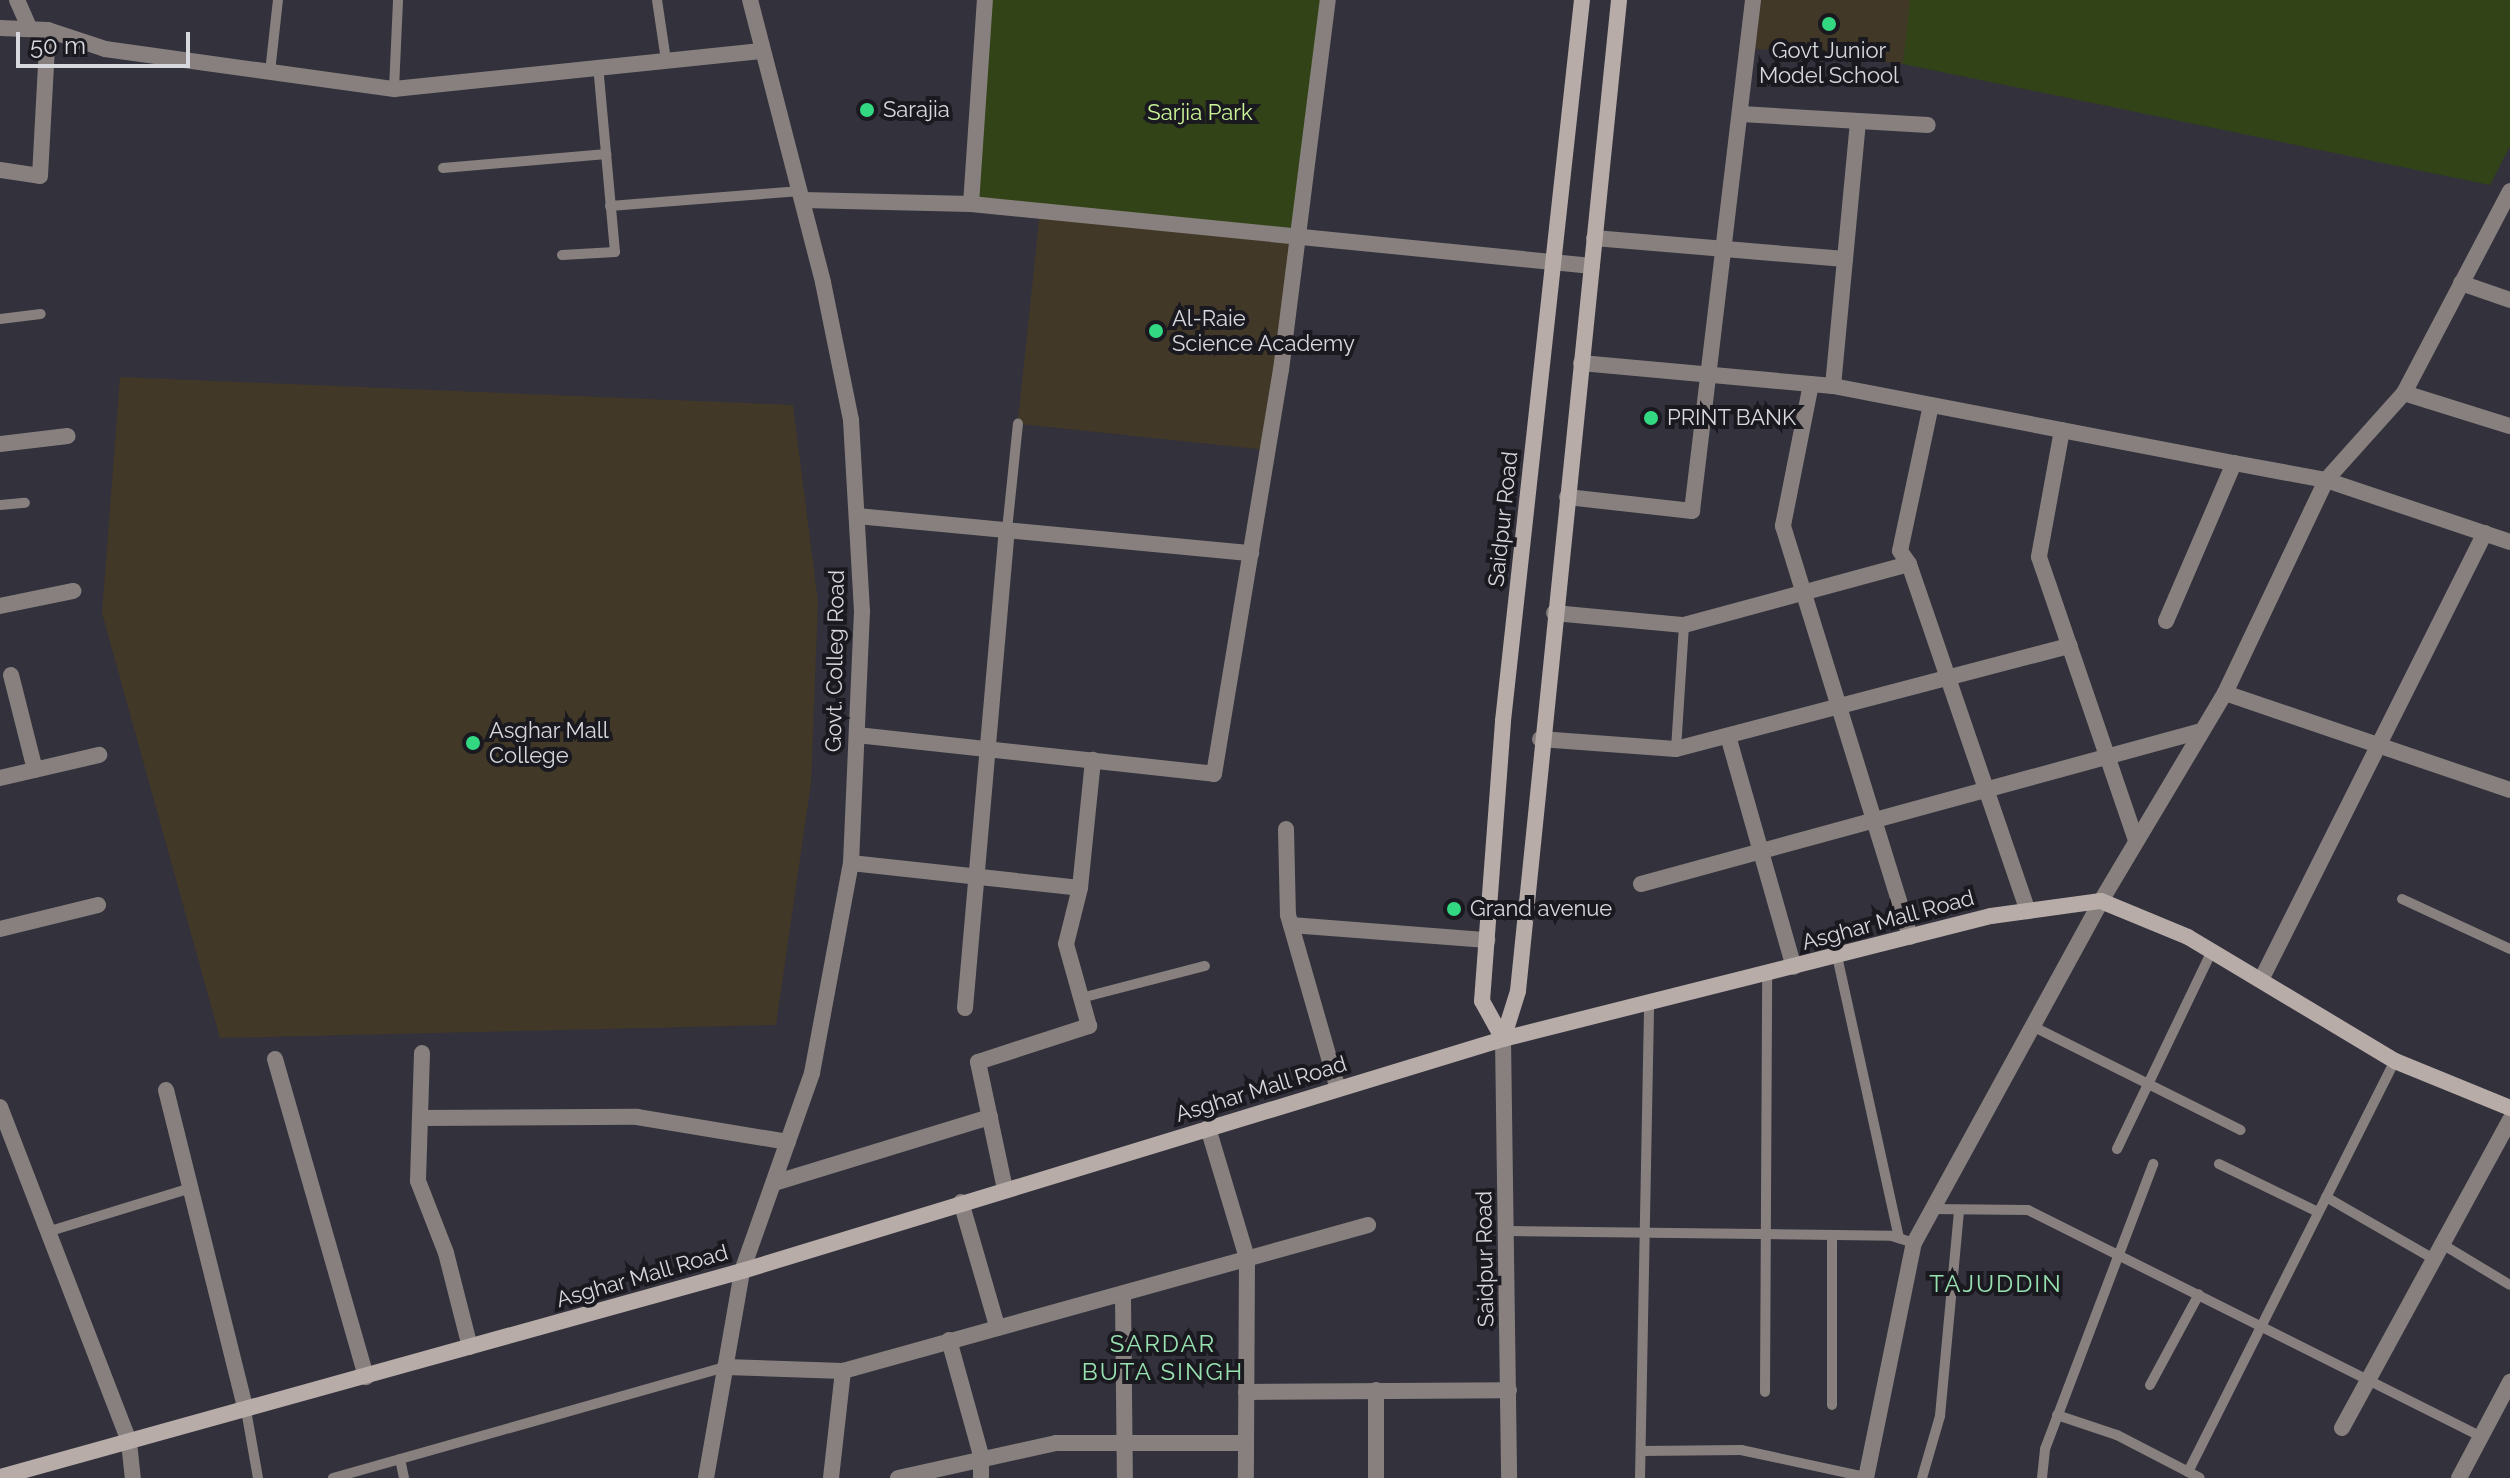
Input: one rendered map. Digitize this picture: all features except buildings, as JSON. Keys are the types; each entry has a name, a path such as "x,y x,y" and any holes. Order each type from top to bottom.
{"main road":[{"name":"Saidpur Road","path":"1503,1039 1482,1001 1503,721 1582,0"},
{"name":"Saidpur Road","path":"1503,1039 1518,991 1540,739 1619,0"},
{"name":"Asghar Mall Road","path":"0,1477 742,1271 1503,1039 1910,937 2028,911 2101,901"},
{"path":"2101,901 2212,951 2395,1061 2510,1108"}],"street":[{"path":"17,0 29,27"},
{"name":"Govt. Colleg Road","path":"706,1478 742,1271 812,1073 851,863 862,611 851,420 802,195 761,51 750,0"},
{"path":"971,204 985,0"},
{"path":"857,735 1214,774 1298,238 1328,0"},
{"path":"1567,497 1692,511 1712,375 1753,0"},
{"path":"0,28 29,27 48,30 105,49 394,89 761,51"},
{"path":"0,170 40,176 48,30"},
{"path":"1741,114 1928,125"},
{"path":"1833,386 1858,121"},
{"path":"1866,1478 1906,1240 1932,1209 2101,901 2225,693 2326,480 2404,393 2510,191"},
{"path":"802,195 971,204 1592,266"},
{"path":"1594,238 1845,259"},
{"path":"2461,283 2510,300"},
{"path":"1581,363 1833,386 2326,480 2510,542"},
{"path":"1811,384 1783,526 1910,937"},
{"path":"2404,393 2510,426"},
{"path":"1931,405 1900,551 1909,564 2028,911"},
{"path":"2062,430 2039,557 2136,841"},
{"path":"0,444 68,436"},
{"path":"2166,621 2234,463"},
{"path":"857,516 1251,553"},
{"path":"965,1008 991,750 1007,530"},
{"path":"2261,980 2485,533"},
{"path":"1554,613 1684,625 1909,564"},
{"path":"0,606 73,591"},
{"path":"1540,739 1676,749 2070,646"},
{"path":"11,675 35,770"},
{"path":"2225,693 2510,790"},
{"path":"1641,884 2201,731"},
{"path":"1728,736 1794,967"},
{"path":"0,778 99,755"},
{"path":"1005,1189 978,1062 1089,1026 1066,944 1080,888 1093,760"},
{"path":"1286,829 1291,925 1338,1089"},
{"path":"851,863 1080,888"},
{"path":"0,929 98,905"},
{"path":"1291,925 1487,940"},
{"name":"Saidpur Road","path":"1503,1039 1509,1478"},
{"path":"422,1053 418,1181 446,1253 470,1347"},
{"path":"275,1059 366,1377"},
{"path":"166,1090 246,1410"},
{"path":"0,1107 129,1442 133,1478"},
{"path":"420,1118 637,1117 788,1142"},
{"path":"774,1183 990,1117"},
{"path":"2342,1428 2510,1120"},
{"path":"1208,1128 1247,1258 1246,1478"},
{"path":"961,1202 997,1326"},
{"path":"725,1367 843,1371 997,1326 1123,1297 1247,1258 1368,1225"},
{"path":"1123,1297 1125,1478"},
{"path":"949,1340 981,1455 981,1478"},
{"path":"831,1478 843,1371"},
{"path":"2459,1478 2510,1382"},
{"path":"1376,1390 1376,1478"},
{"path":"1246,1392 1509,1390"},
{"path":"898,1478 981,1455 1056,1443 1245,1443"}],"lane":[{"path":"270,72 278,0"},
{"path":"394,89 398,0"},
{"path":"657,0 666,60"},
{"path":"562,255 615,252 598,66"},
{"path":"443,168 606,154"},
{"path":"610,206 802,195"},
{"path":"0,319 41,314"},
{"path":"1007,530 1018,424"},
{"path":"0,505 25,503"},
{"path":"1676,749 1684,625"},
{"path":"2402,899 2510,949"},
{"path":"2117,1149 2212,951"},
{"path":"1507,1231 1832,1235 1906,1240 1837,956"},
{"path":"1081,998 1205,966"},
{"path":"1765,1392 1767,973"},
{"path":"1640,1478 1649,1003"},
{"path":"2032,1026 2241,1130"},
{"path":"2188,1472 2395,1061"},
{"path":"2042,1478 2045,1449 2057,1415 2153,1164"},
{"path":"2219,1164 2318,1212"},
{"path":"47,1232 191,1188"},
{"path":"2326,1197 2510,1285"},
{"path":"1932,1209 2028,1210 2370,1377 2480,1436"},
{"path":"1922,1478 1940,1416 1959,1210"},
{"path":"1832,1235 1832,1405"},
{"path":"2150,1385 2199,1294"},
{"path":"333,1478 725,1367"},
{"path":"246,1410 258,1478"},
{"path":"2057,1415 2117,1435 2200,1478"},
{"path":"1641,1451 1741,1450 1866,1478"},
{"path":"400,1459 404,1478"}],"shaded area":[{"name":"Govt Junior Model School","path":"1753,0 1911,0 1903,64 1748,48"},
{"name":"Al-Raie Science Academy","path":"1040,211 1298,238 1275,451 1018,424"},
{"name":"Asghar Mall College","path":"120,377 793,405 818,602 811,783 776,1025 220,1038 102,613"}],"green space":[{"name":"Sarjia Park","path":"985,0 1328,0 1298,238 971,204"},
{"path":"1910,0 2510,0 2510,146 2490,185 1903,64"}],"place":[{"name":"Govt Junior Model School","path":"1829,24"},
{"name":"Sarajia","path":"867,110"},
{"name":"Al-Raie Science Academy","path":"1156,331"},
{"name":"PRINT BANK","path":"1651,418"},
{"name":"Asghar Mall College","path":"473,743"},
{"name":"Grand avenue","path":"1454,909"}],"district":[{"name":"TAJUDDIN","path":"1996,1284"},
{"name":"SARDAR BUTA SINGH","path":"1163,1358"}]}
